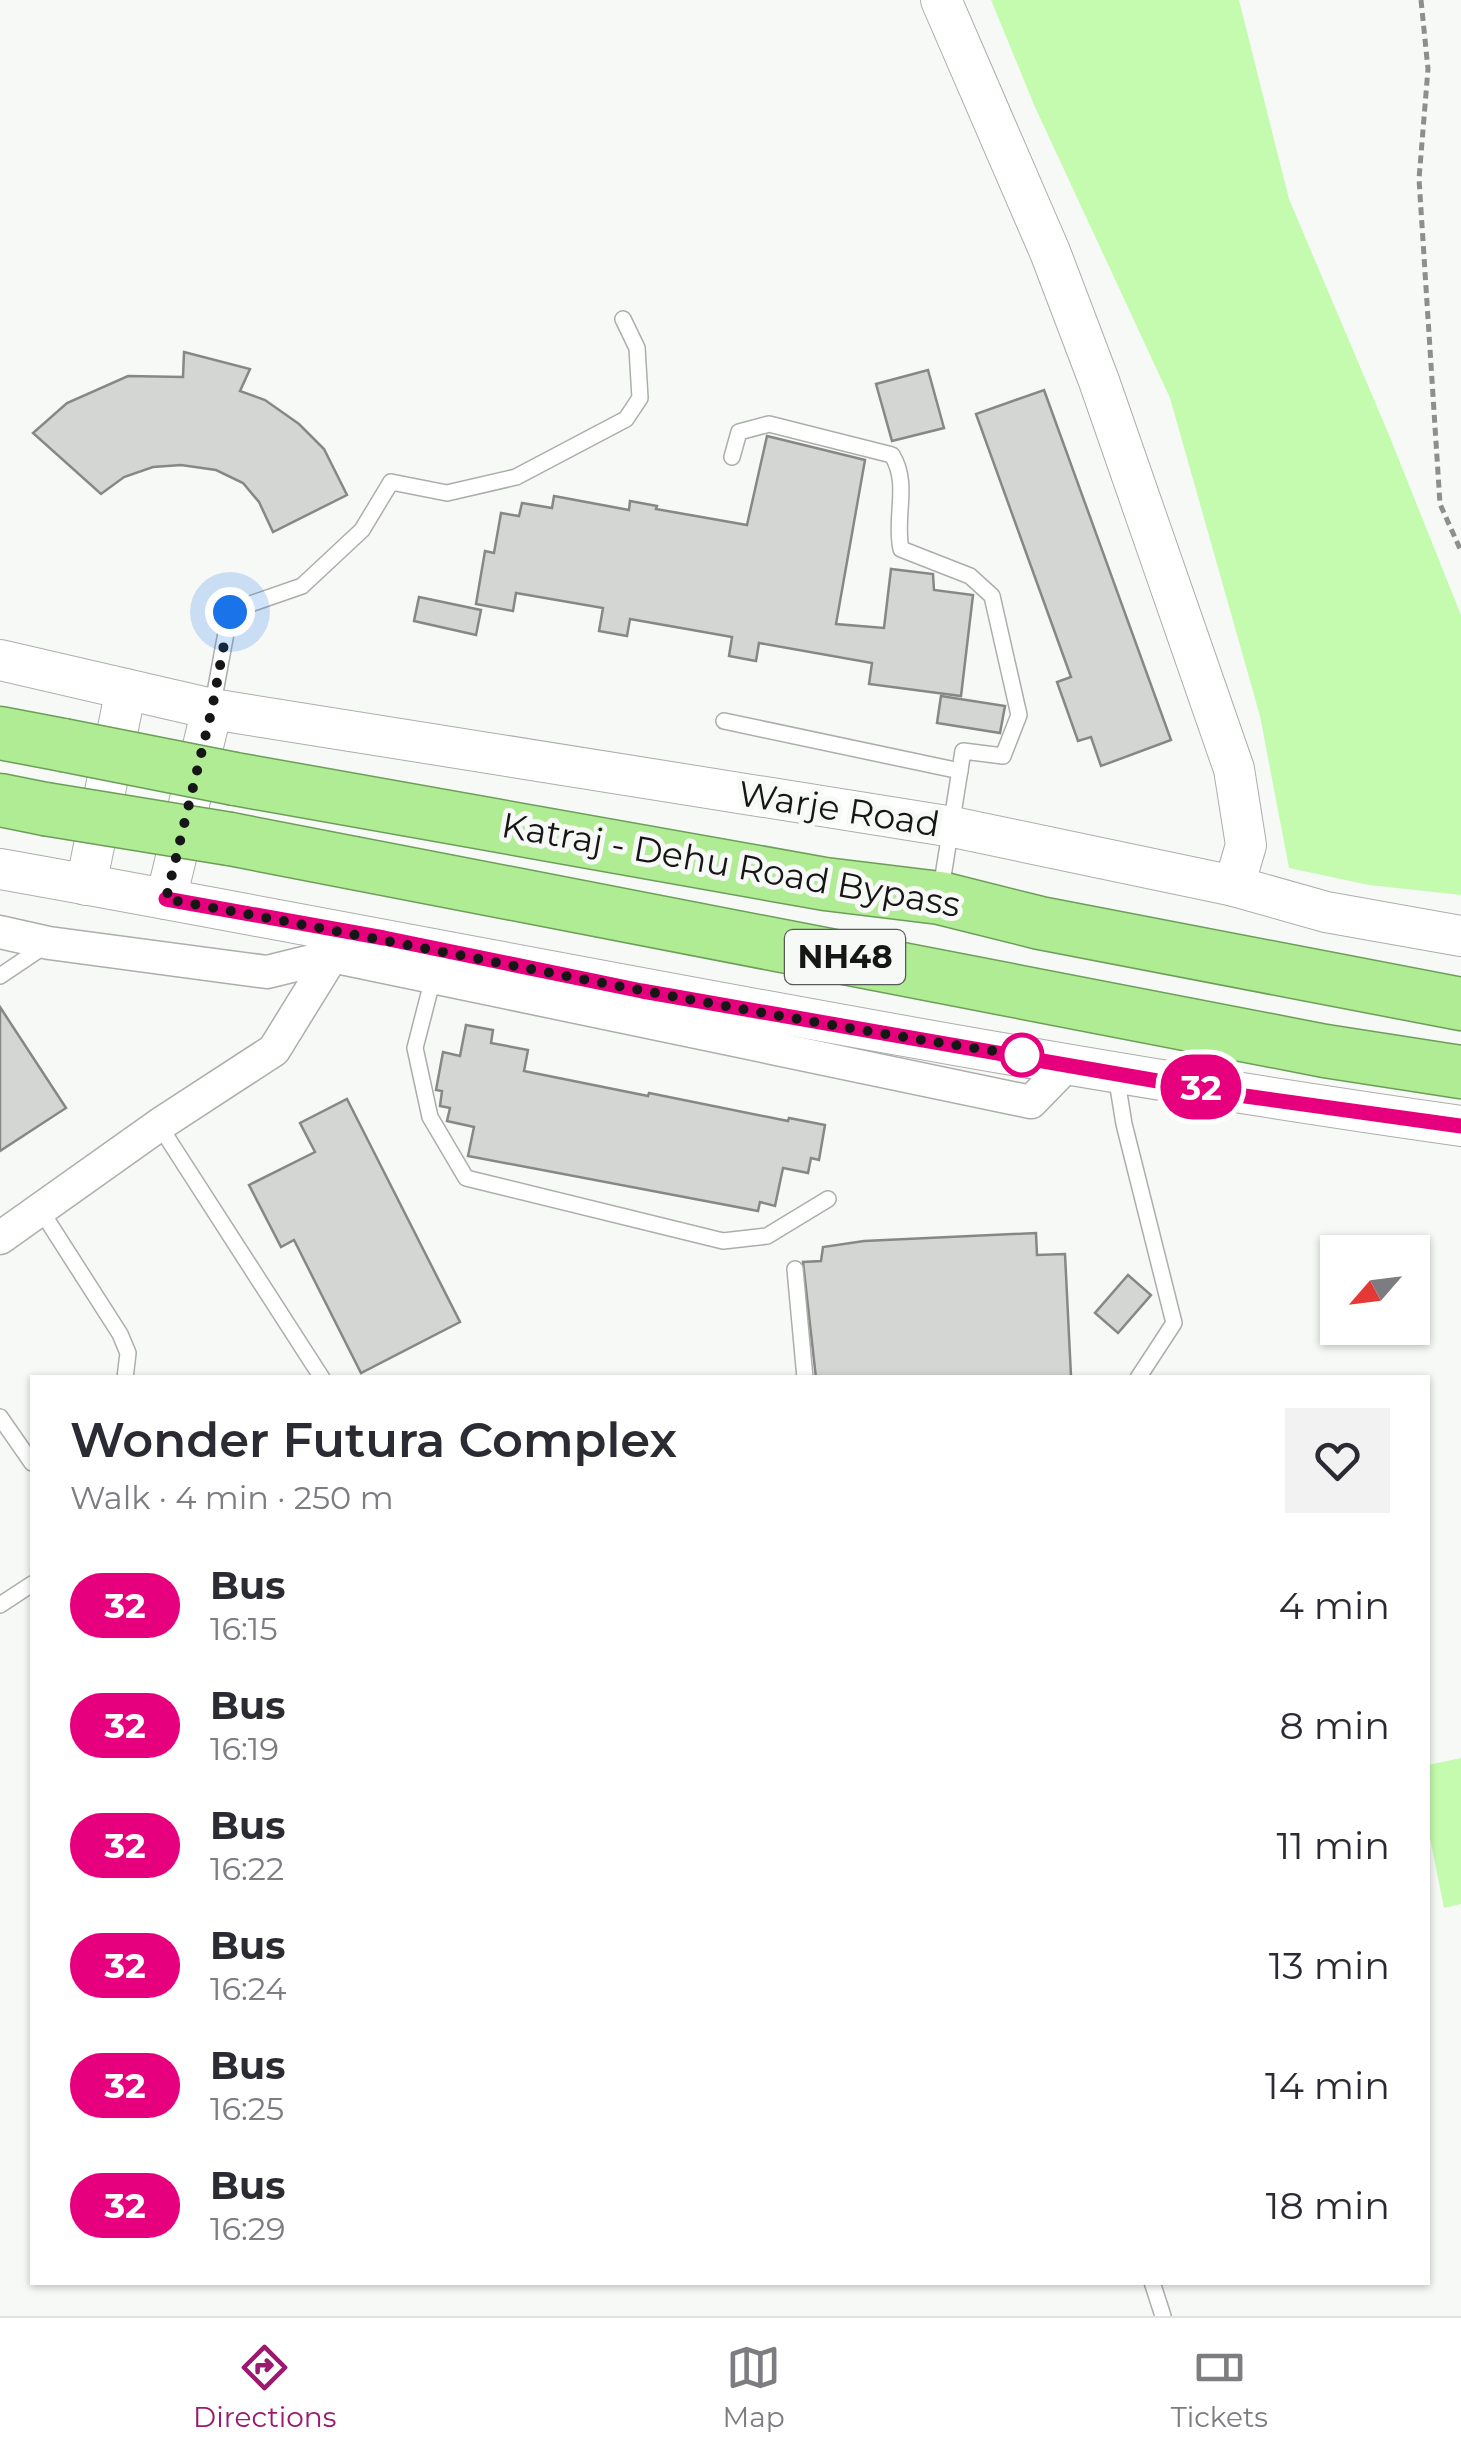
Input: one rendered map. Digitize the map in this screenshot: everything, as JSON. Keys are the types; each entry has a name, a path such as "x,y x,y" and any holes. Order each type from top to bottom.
{"highway":[{"name":"Katraj - Dehu Road Bypass","path":"0,733 825,884 940,898 1040,923 1461,1004"},
{"name":"Katraj - Dehu Road Bypass","path":"22,804 230,839 1325,1051 1461,1072"}],"street":[{"path":"942,0 1050,252 1099,381 1234,769 1246,845 1234,886"},
{"name":"Warje Road","path":"0,660 212,709 953,826 1234,886 1326,912 1461,936"},
{"path":"86,885 126,689"},
{"path":"166,899 212,709"},
{"path":"0,869 166,899 343,945 432,978 1031,1102 1069,1063"},
{"path":"0,932 49,943 267,972 343,945 642,991 1238,1095 1461,1126"},
{"path":"0,1238 274,1050 343,945"}],"lane":[{"path":"212,709 230,612 302,586 362,530 391,482 447,493 516,477 626,419 640,398 637,348 623,319"},
{"path":"732,457 739,432 770,424 892,454 902,472 898,532 902,549 970,576 992,596 1019,714 1003,756 964,752 940,898"},
{"path":"724,720 960,771"},
{"path":"0,976 49,943"},
{"path":"432,978 416,1048 430,1117 466,1178 724,1241 768,1236 828,1199"},
{"path":"1115,1071 1124,1124 1174,1323 1140,1375"},
{"path":"159,1126 320,1375"},
{"path":"40,1209 120,1334 128,1354 125,1375"},
{"path":"795,1269 805,1375"},
{"path":"0,1418 30,1458"},
{"path":"0,1605 30,1585"},
{"path":"1153,2285 1162,2316"}],"path":[{"path":"1422,0 1428,69 1419,179 1440,504 1461,551"}],"green space":[{"path":"991,0 1239,0 1289,199 1461,615 1461,895 1369,885 1289,868 1260,716 1170,398 1035,107"},
{"path":"1461,1758 1461,1904 1444,1908 1430,1838 1430,1765"}],"building":[{"path":"184,352 250,369 240,391 265,400 299,424 324,449 347,495 273,532 259,502 243,483 216,470 181,465 153,467 124,477 101,494 33,433 67,403 128,376 183,377"},
{"path":"928,370 944,428 892,441 876,384"},
{"path":"1044,390 1171,740 1101,766 1091,737 1078,741 1057,682 1071,677 976,414"},
{"path":"767,436 865,460 836,624 884,628 891,569 933,574 934,590 973,595 961,696 869,684 872,663 759,643 756,661 729,656 732,637 630,619 627,636 599,631 603,608 516,593 513,611 476,604 485,551 494,553 501,513 519,516 522,503 552,508 554,496 629,510 630,501 747,525"},
{"path":"419,597 481,610 476,635 414,621"},
{"path":"941,696 1005,706 1000,733 937,723"},
{"path":"0,1007 66,1108 0,1151"},
{"path":"466,1025 493,1030 491,1043 528,1050 524,1071 825,1125 819,1160 811,1158 808,1173 783,1168 775,1206 760,1202 758,1211 468,1156 474,1127 447,1121 450,1108 440,1106 442,1091 436,1090 443,1052 460,1056"},
{"path":"347,1099 460,1322 361,1373 294,1240 281,1247 249,1185 315,1152 300,1123"},
{"path":"1036,1233 1037,1255 1065,1254 1071,1375 816,1375 803,1262 821,1261 823,1247 864,1241"},
{"path":"1128,1275 1151,1295 1118,1333 1095,1313"}],"bus line":[{"name":"32","path":"166,899 384,938 642,991 1238,1095 1461,1126"}],"route":[{"path":"230,612 212,709 166,899 384,938 642,991 1022,1055"}]}
